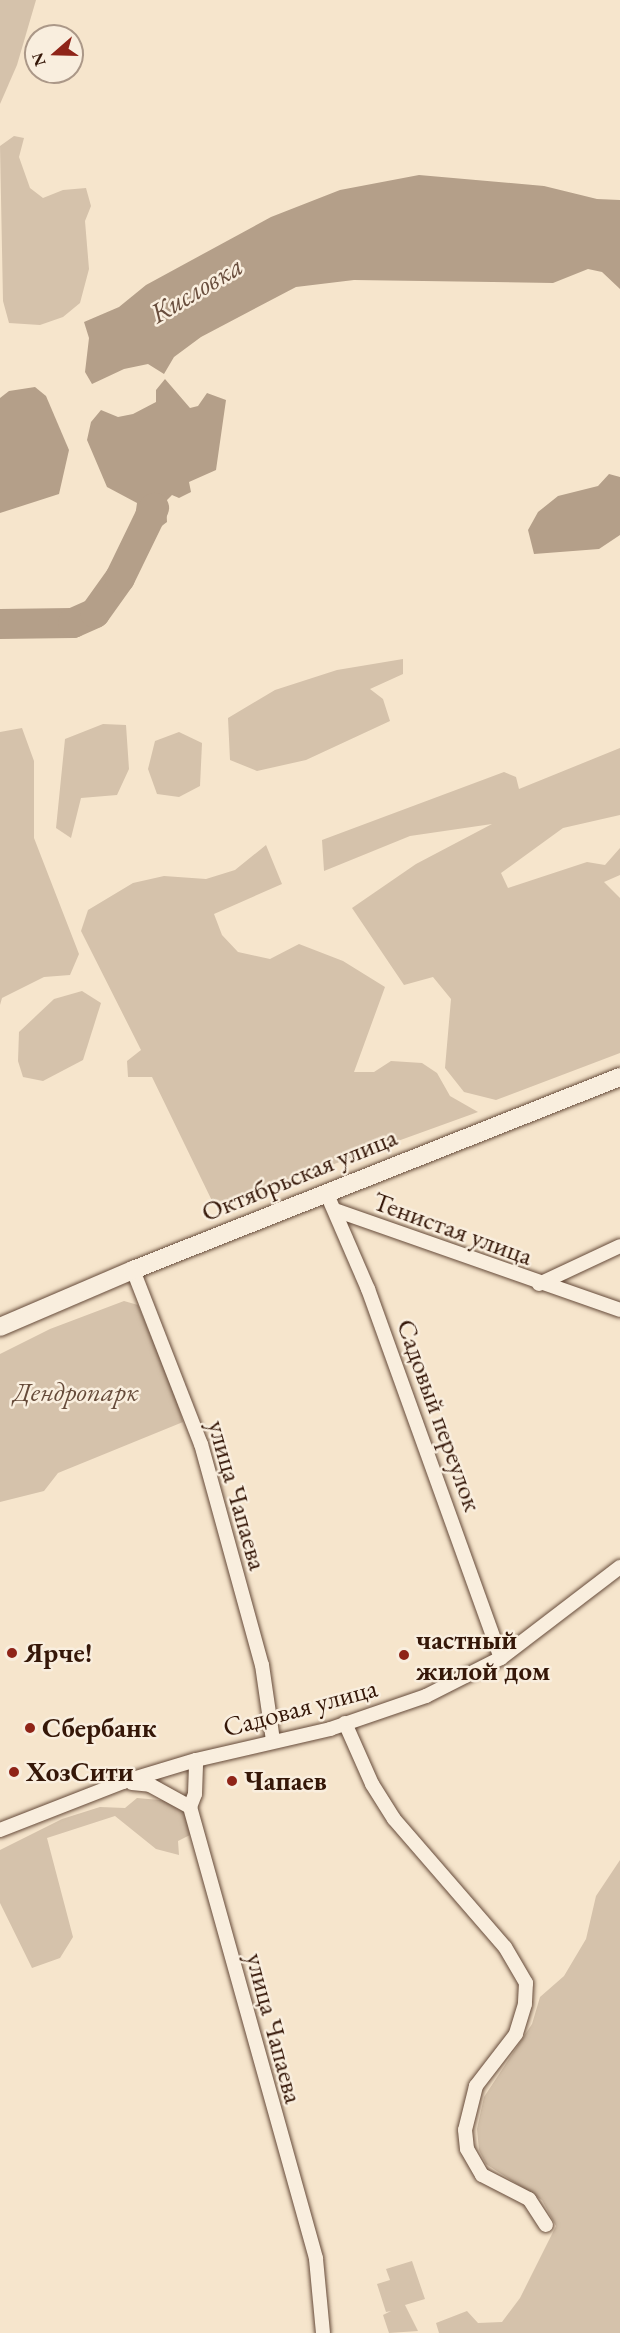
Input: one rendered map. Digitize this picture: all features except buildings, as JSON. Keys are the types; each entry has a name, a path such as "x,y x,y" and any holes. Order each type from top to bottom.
{"street":[{"name":"Октябрьская улица","path":"0,1328 133,1270 620,1077"},
{"name":"Садовый переулок","path":"326,1192 372,1300 501,1658"},
{"name":"Тенистая улица","path":"335,1210 539,1284 620,1246"},
{"name":"улица Чапаева","path":"133,1270 201,1444 262,1665 273,1740"},
{"path":"539,1284 620,1310"},
{"name":"Садовая улица","path":"0,1830 123,1782 196,1760 345,1723 426,1696 501,1658 620,1567"},
{"path":"345,1723 372,1784 394,1819 505,1947 526,1983 525,2004 516,2034 476,2086 465,2130 467,2149 482,2175 529,2199 546,2225"},
{"path":"123,1782 150,1785 190,1808 195,1794 196,1760"},
{"name":"улица Чапаева","path":"190,1808 316,2259 323,2333"}],"green space":[{"path":"0,0 36,0 29,24 24,24 24,41 17,65 0,104"},
{"path":"14,136 24,138 19,157 30,188 43,198 63,190 86,188 91,206 85,221 89,269 80,303 63,317 40,325 9,323 3,301 0,146"},
{"path":"403,659 403,674 370,689 383,699 390,721 306,760 257,771 230,760 228,718 275,690 337,670"},
{"path":"103,724 126,725 129,769 117,795 81,798 71,838 56,828 65,739"},
{"path":"22,728 34,761 34,838 79,954 70,975 44,977 2,998 0,1005 0,732"},
{"path":"179,732 202,743 200,786 179,797 157,794 148,769 155,741"},
{"path":"620,748 620,815 563,828 501,873 508,888 587,862 605,865 620,848 620,875 604,882 620,898 620,1053 496,1100 464,1092 445,1068 451,999 433,977 404,985 352,908 416,864 492,824 410,836 324,871 322,840 504,772 516,777 519,789"},
{"path":"266,845 282,884 214,914 222,935 238,952 270,959 299,944 343,961 385,987 354,1072 374,1072 391,1061 422,1063 437,1073 450,1096 478,1112 215,1207 152,1077 128,1077 127,1061 141,1050 81,931 88,910 133,883 164,876 206,879 235,870"},
{"path":"82,991 101,1003 83,1060 43,1081 23,1077 18,1061 19,1032 54,999"},
{"name":"Дендропарк","path":"124,1301 138,1305 175,1394 183,1422 58,1473 44,1491 0,1502 0,1354 50,1329"},
{"path":"137,1798 171,1801 184,1812 190,1835 178,1841 179,1855 156,1849 115,1816 47,1838 73,1937 60,1958 32,1968 0,1903 0,1850 62,1819 100,1807 125,1808"},
{"path":"620,1860 620,2333 439,2333 436,2323 467,2311 478,2323 502,2322 520,2298 556,2226 542,2200 486,2164 479,2150 477,2129 484,2097 532,2024 540,1997 564,1976 586,1939 596,1896"},
{"path":"412,2261 425,2299 405,2305 418,2331 389,2333 383,2315 391,2311 386,2312 377,2284 390,2280 386,2269"}],"water":[{"path":"419,175 544,186 597,199 620,200 620,289 602,272 588,269 553,283 354,280 296,287 201,337 174,357 164,374 148,364 124,369 92,384 85,372 89,338 84,322 119,307 146,285 271,217 340,190"},
{"path":"165,379 190,408 198,406 207,393 226,400 216,470 189,482 191,492 179,498 172,495 166,501 167,522 138,544 133,531 137,503 107,487 87,440 91,422 101,410 118,417 133,414 156,402 156,390"},
{"path":"35,387 46,396 69,450 59,494 0,513 0,398 9,391"},
{"path":"609,474 620,477 620,535 599,549 534,554 528,530 538,512 558,496 598,486"}],"waterway":[{"name":"Кисловка","path":"0,624 73,623 95,613 120,578 154,508"}],"place":[{"name":"Ярче!","path":"12,1653"},
{"name":"частный жилой дом","path":"404,1655"},
{"name":"Сбербанк","path":"30,1728"},
{"name":"ХозСити","path":"14,1772"},
{"name":"Чапаев","path":"232,1781"}]}
